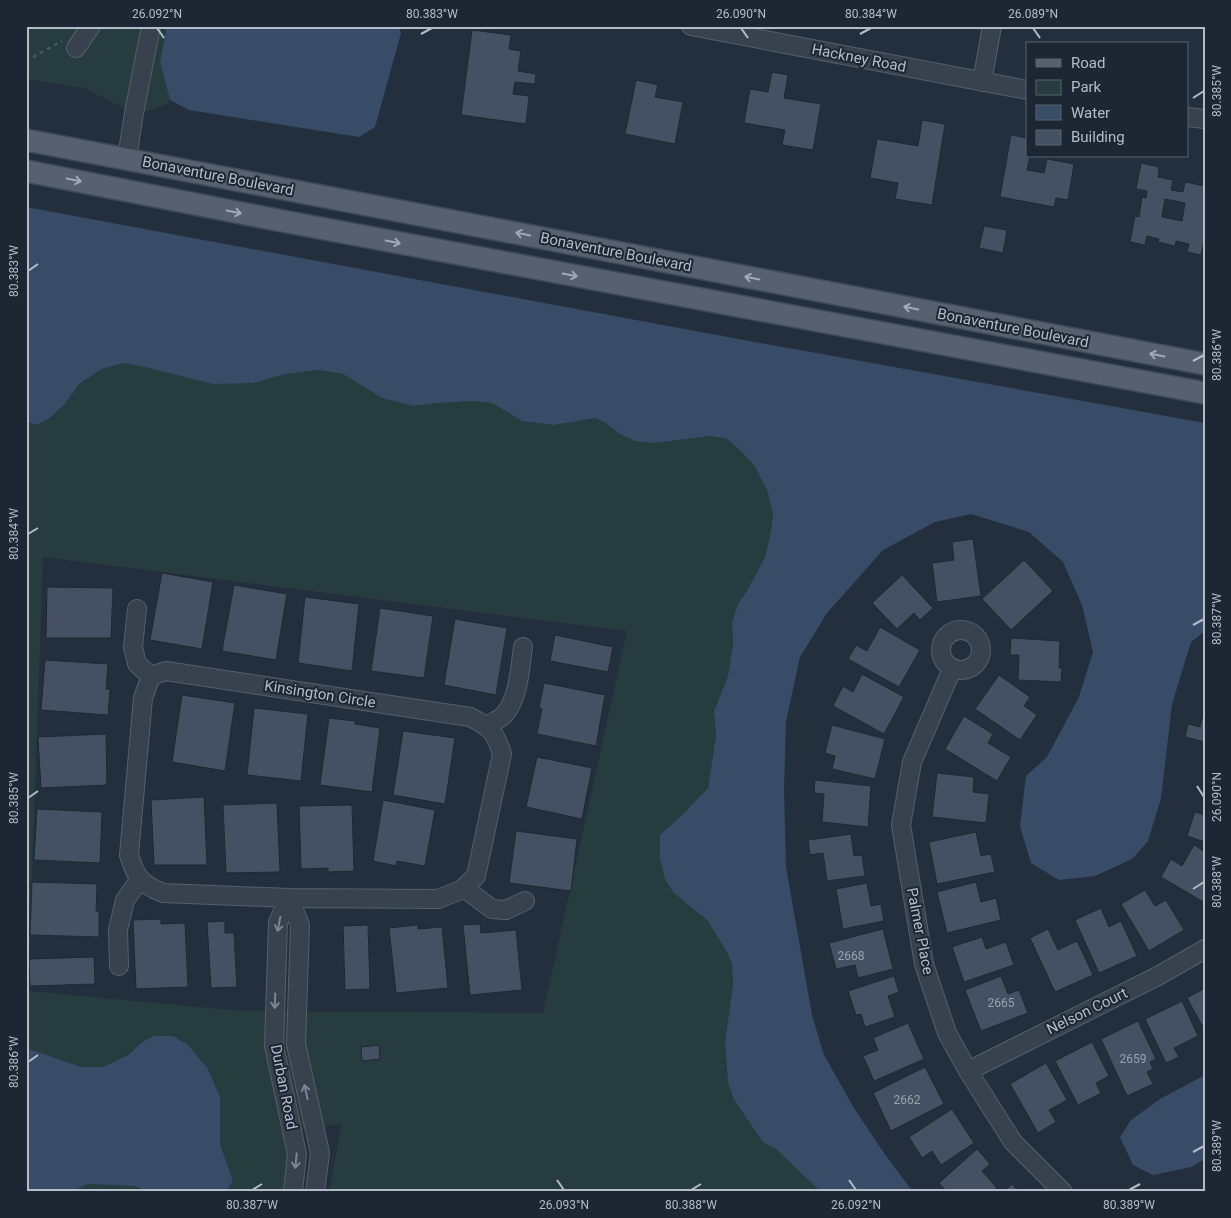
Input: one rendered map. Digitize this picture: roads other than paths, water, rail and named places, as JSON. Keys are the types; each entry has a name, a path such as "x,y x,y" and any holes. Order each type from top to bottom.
{"main road":[{"name":"Bonaventure Boulevard","path":"26,140 1205,364"},
{"name":"Bonaventure Boulevard","path":"26,171 277,220 1205,393"}],"street":[{"path":"72,42 91,26"},
{"path":"127,158 151,26"},
{"name":"Hackney Road","path":"691,26 1026,90"},
{"path":"982,82 992,26"},
{"path":"1188,117 1205,119"},
{"path":"137,609 133,647 138,664 151,676 143,698 129,855 135,874 146,886 164,893 290,898 438,899 464,888 476,876 502,754 498,740 487,726 504,715 512,702 518,681 523,647"},
{"name":"Palmer Place","path":"952,669 912,762 902,825 924,964 947,1033 968,1071 1012,1142 1063,1192"},
{"name":"Kinsington Circle","path":"151,676 166,671 470,717 487,726"},
{"path":"119,966 118,930 125,900 140,879"},
{"path":"464,888 492,909 506,910 525,902"},
{"name":"Durban Road","path":"290,898 278,922 274,1046 297,1154 293,1192"},
{"name":"Durban Road","path":"290,898 300,925 296,1044 320,1153 315,1192"},
{"name":"Nelson Court","path":"968,1071 1158,976 1205,948"},
{"path":"277,952 299,953"}],"water":[{"path":"167,26 399,26 401,33 375,127 359,137 189,110 170,100 160,62"},
{"path":"26,207 749,341 1205,423 1205,631 1191,642 1172,704 1161,798 1148,841 1132,859 1095,876 1059,880 1031,863 1020,826 1026,776 1047,757 1079,697 1093,652 1082,605 1063,562 1029,532 971,514 935,522 883,550 827,613 800,657 786,721 784,789 786,867 812,1015 824,1055 854,1108 913,1192 821,1192 777,1150 763,1142 734,1100 728,1083 725,1042 733,985 732,964 727,952 707,920 674,893 665,879 660,858 660,835 708,788 716,736 714,711 728,676 733,643 732,622 738,604 765,557 771,532 773,515 767,490 755,467 742,452 727,439 711,436 655,443 635,441 620,434 596,418 553,425 522,421 492,403 472,401 413,406 382,398 343,374 317,370 286,374 253,383 213,384 123,363 102,369 79,384 65,404 51,417 37,425 30,423 26,420"},
{"path":"154,1036 173,1036 188,1045 208,1069 220,1097 220,1144 233,1181 226,1192 151,1192 134,1186 88,1184 71,1192 26,1192 26,1048 81,1067 103,1067 128,1055 142,1042"},
{"path":"1205,1075 1205,1159 1191,1167 1153,1175 1133,1165 1120,1137 1131,1120 1160,1099"}]}
